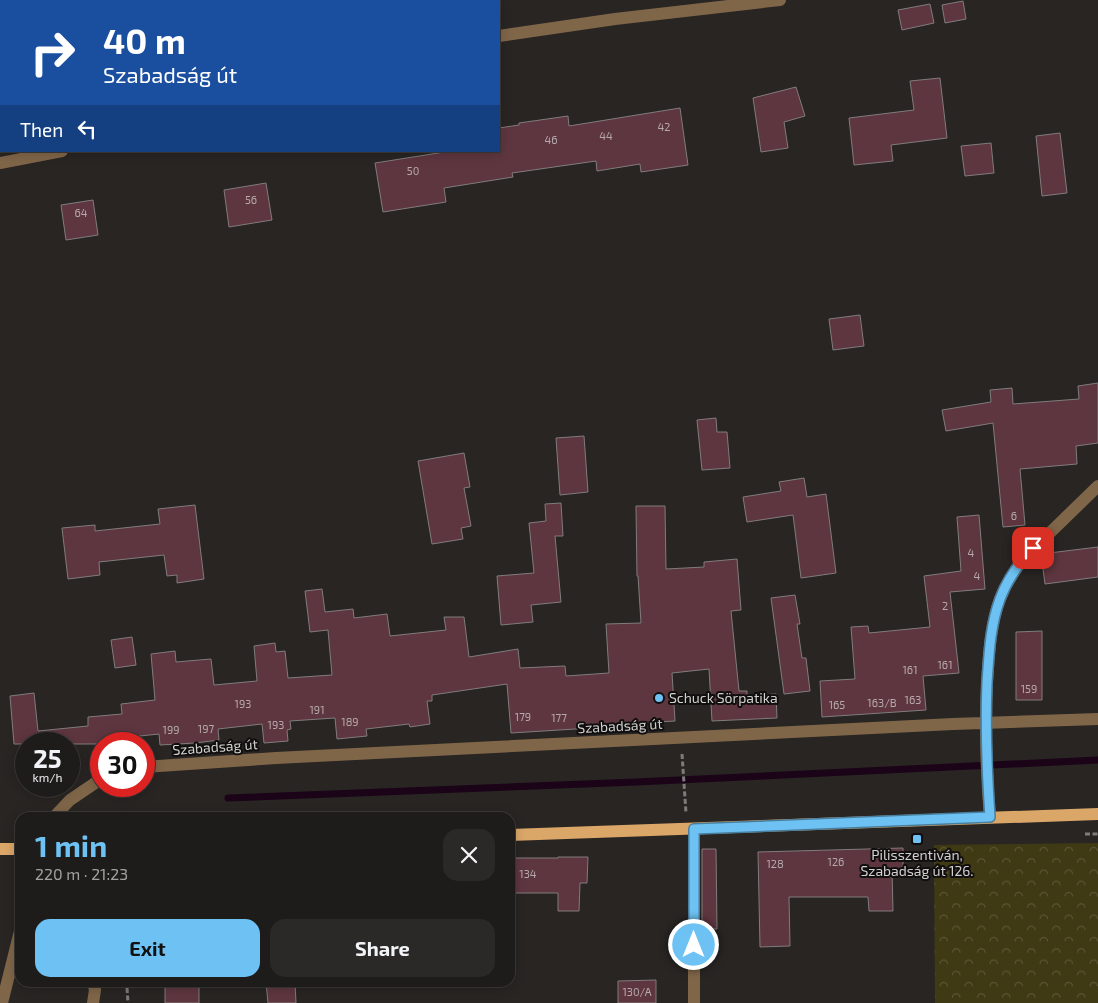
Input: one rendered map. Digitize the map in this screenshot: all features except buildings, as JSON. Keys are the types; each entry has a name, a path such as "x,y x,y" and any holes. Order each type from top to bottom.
{"main road":[{"path":"515,835 1098,814"},
{"path":"0,849 15,849"}],"street":[{"path":"500,36 615,19 780,0"},
{"path":"0,163 57,152"},
{"path":"990,817 986,742 989,651 994,618 1000,598 1008,582 1026,556 1098,486"},
{"name":"Szabadság út","path":"155,766 276,758 953,724 1098,719"},
{"path":"59,812 70,800 90,786"},
{"path":"694,829 694,1003"},
{"path":"2,1003 15,951"},
{"path":"93,1003 94,987"}],"path":[{"path":"683,770 685,802"},
{"path":"127,988 128,1003"}],"green space":[{"path":"1098,843 1098,1003 935,1003 934,845"}],"waterway":[{"path":"228,798 636,782 1098,760"}],"place":[{"name":"Schuck Sörpatika","path":"659,698"},
{"name":"Pilisszentiván, Szabadság út 126.","path":"917,839"}],"route":[{"path":"694,945 694,829 990,817 986,711 989,651 994,618 1000,598 1015,569 1033,548"}]}
